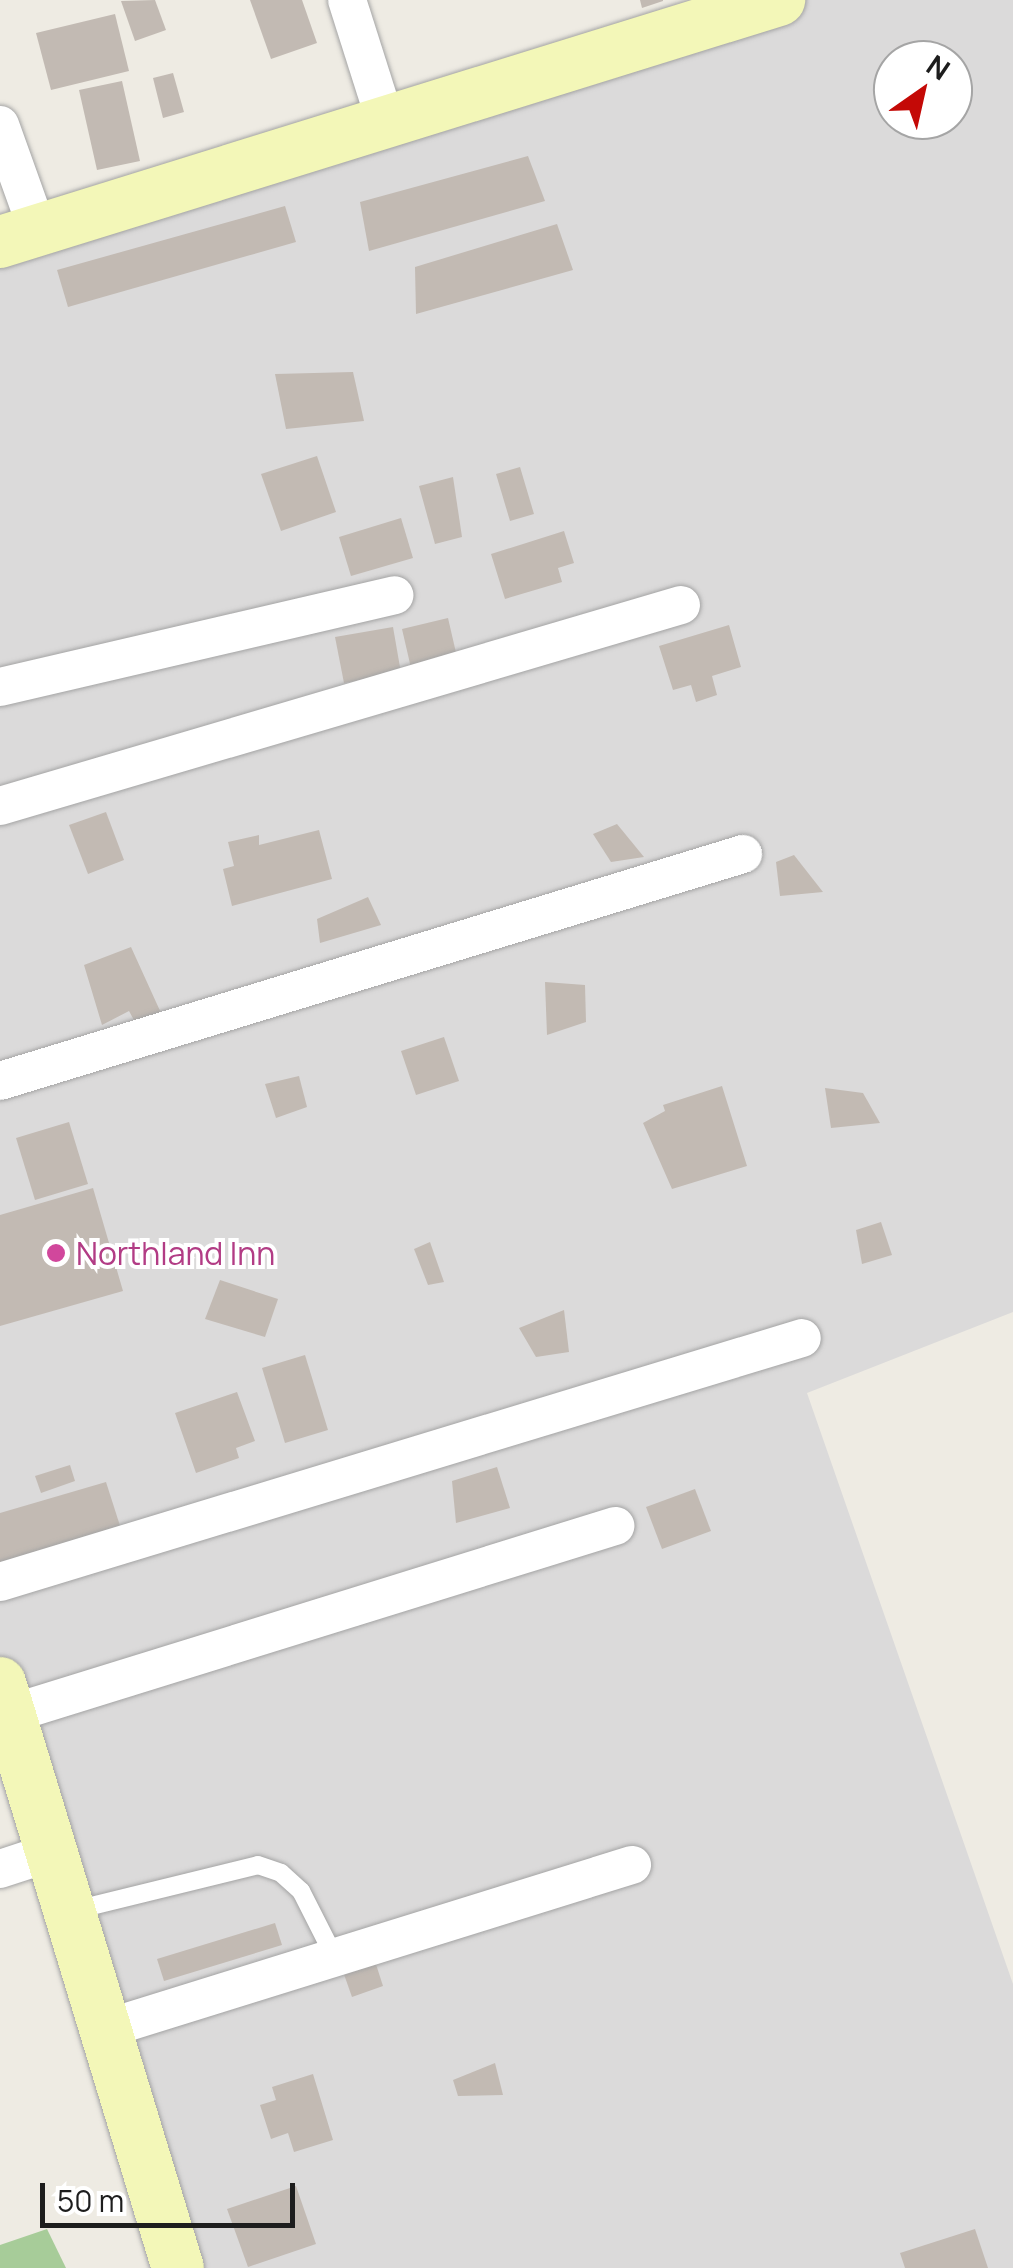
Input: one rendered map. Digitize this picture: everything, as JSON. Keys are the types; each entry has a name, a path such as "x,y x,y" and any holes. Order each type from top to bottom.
{"street":[{"path":"348,0 386,124"},
{"path":"0,125 19,236 386,124 693,14 779,0"},
{"path":"0,687 394,595"},
{"path":"0,806 681,605"},
{"path":"0,1081 743,854"},
{"path":"0,1582 802,1338"},
{"path":"178,2268 3,1703 615,1526"},
{"path":"0,1869 52,1852"},
{"path":"105,2029 632,1865"}],"lane":[{"path":"70,1911 258,1866 280,1873 301,1892 334,1958"}],"shaded area":[{"path":"729,0 1013,0 1013,1312 807,1393 1013,1984 1013,2268 188,2268 0,1675 0,232"}],"green space":[{"path":"47,2229 66,2268 0,2268 0,2245"}],"building":[{"path":"155,0 166,30 135,41 121,1"},
{"path":"250,0 302,0 317,43 271,59"},
{"path":"640,0 663,0 663,1 642,8"},
{"path":"115,14 129,71 51,90 36,33"},
{"path":"173,73 184,112 163,118 153,78"},
{"path":"122,81 140,161 97,170 79,90"},
{"path":"528,156 545,201 369,251 360,202"},
{"path":"285,206 296,242 68,307 57,270"},
{"path":"557,224 573,270 416,314 415,267"},
{"path":"353,372 364,421 286,429 275,374"},
{"path":"317,456 336,512 281,531 261,474"},
{"path":"520,467 534,514 510,521 496,474"},
{"path":"453,477 462,537 435,544 419,486"},
{"path":"401,518 413,558 351,576 339,537"},
{"path":"564,531 574,563 558,568 562,582 505,599 491,554"},
{"path":"448,618 457,657 411,668 402,629"},
{"path":"729,625 741,667 712,676 717,695 696,702 691,685 673,690 659,646"},
{"path":"393,627 401,673 344,683 335,637"},
{"path":"106,812 124,860 88,874 69,825"},
{"path":"617,824 644,857 611,862 593,834"},
{"path":"319,830 332,879 232,906 223,869 234,866 228,842 259,835 259,845"},
{"path":"794,855 823,892 780,896 776,862"},
{"path":"368,897 381,925 320,943 317,919"},
{"path":"131,947 161,1013 135,1022 129,1011 102,1025 84,965"},
{"path":"545,982 585,985 586,1022 547,1035"},
{"path":"444,1037 459,1081 416,1095 401,1051"},
{"path":"299,1076 307,1107 276,1118 265,1084"},
{"path":"722,1086 747,1166 672,1189 643,1123 665,1111 663,1105"},
{"path":"825,1088 863,1093 880,1123 831,1128"},
{"path":"69,1122 88,1184 35,1200 16,1138"},
{"name":"Northland Inn","path":"93,1188 123,1291 0,1326 0,1215"},
{"path":"881,1222 892,1255 862,1264 856,1230"},
{"path":"430,1242 444,1282 428,1285 414,1249"},
{"path":"220,1280 278,1299 265,1337 205,1319"},
{"path":"564,1310 569,1352 536,1357 519,1328"},
{"path":"305,1355 328,1430 285,1443 262,1368"},
{"path":"237,1392 255,1441 236,1448 239,1458 196,1473 175,1413"},
{"path":"70,1465 75,1481 41,1493 35,1476"},
{"path":"497,1467 510,1508 456,1523 452,1481"},
{"path":"106,1482 122,1532 0,1562 0,1513"},
{"path":"695,1489 711,1531 662,1549 646,1507"},
{"path":"275,1923 282,1945 164,1981 157,1959"},
{"path":"373,1955 383,1986 352,1997 341,1966"},
{"path":"495,2063 503,2095 458,2096 453,2080"},
{"path":"313,2074 333,2140 294,2152 288,2133 271,2139 260,2105 276,2100 272,2087"},
{"path":"296,2186 316,2244 248,2267 227,2209"},
{"path":"975,2229 988,2268 905,2268 900,2253"}],"place":[{"name":"Northland Inn","path":"56,1253"}]}
